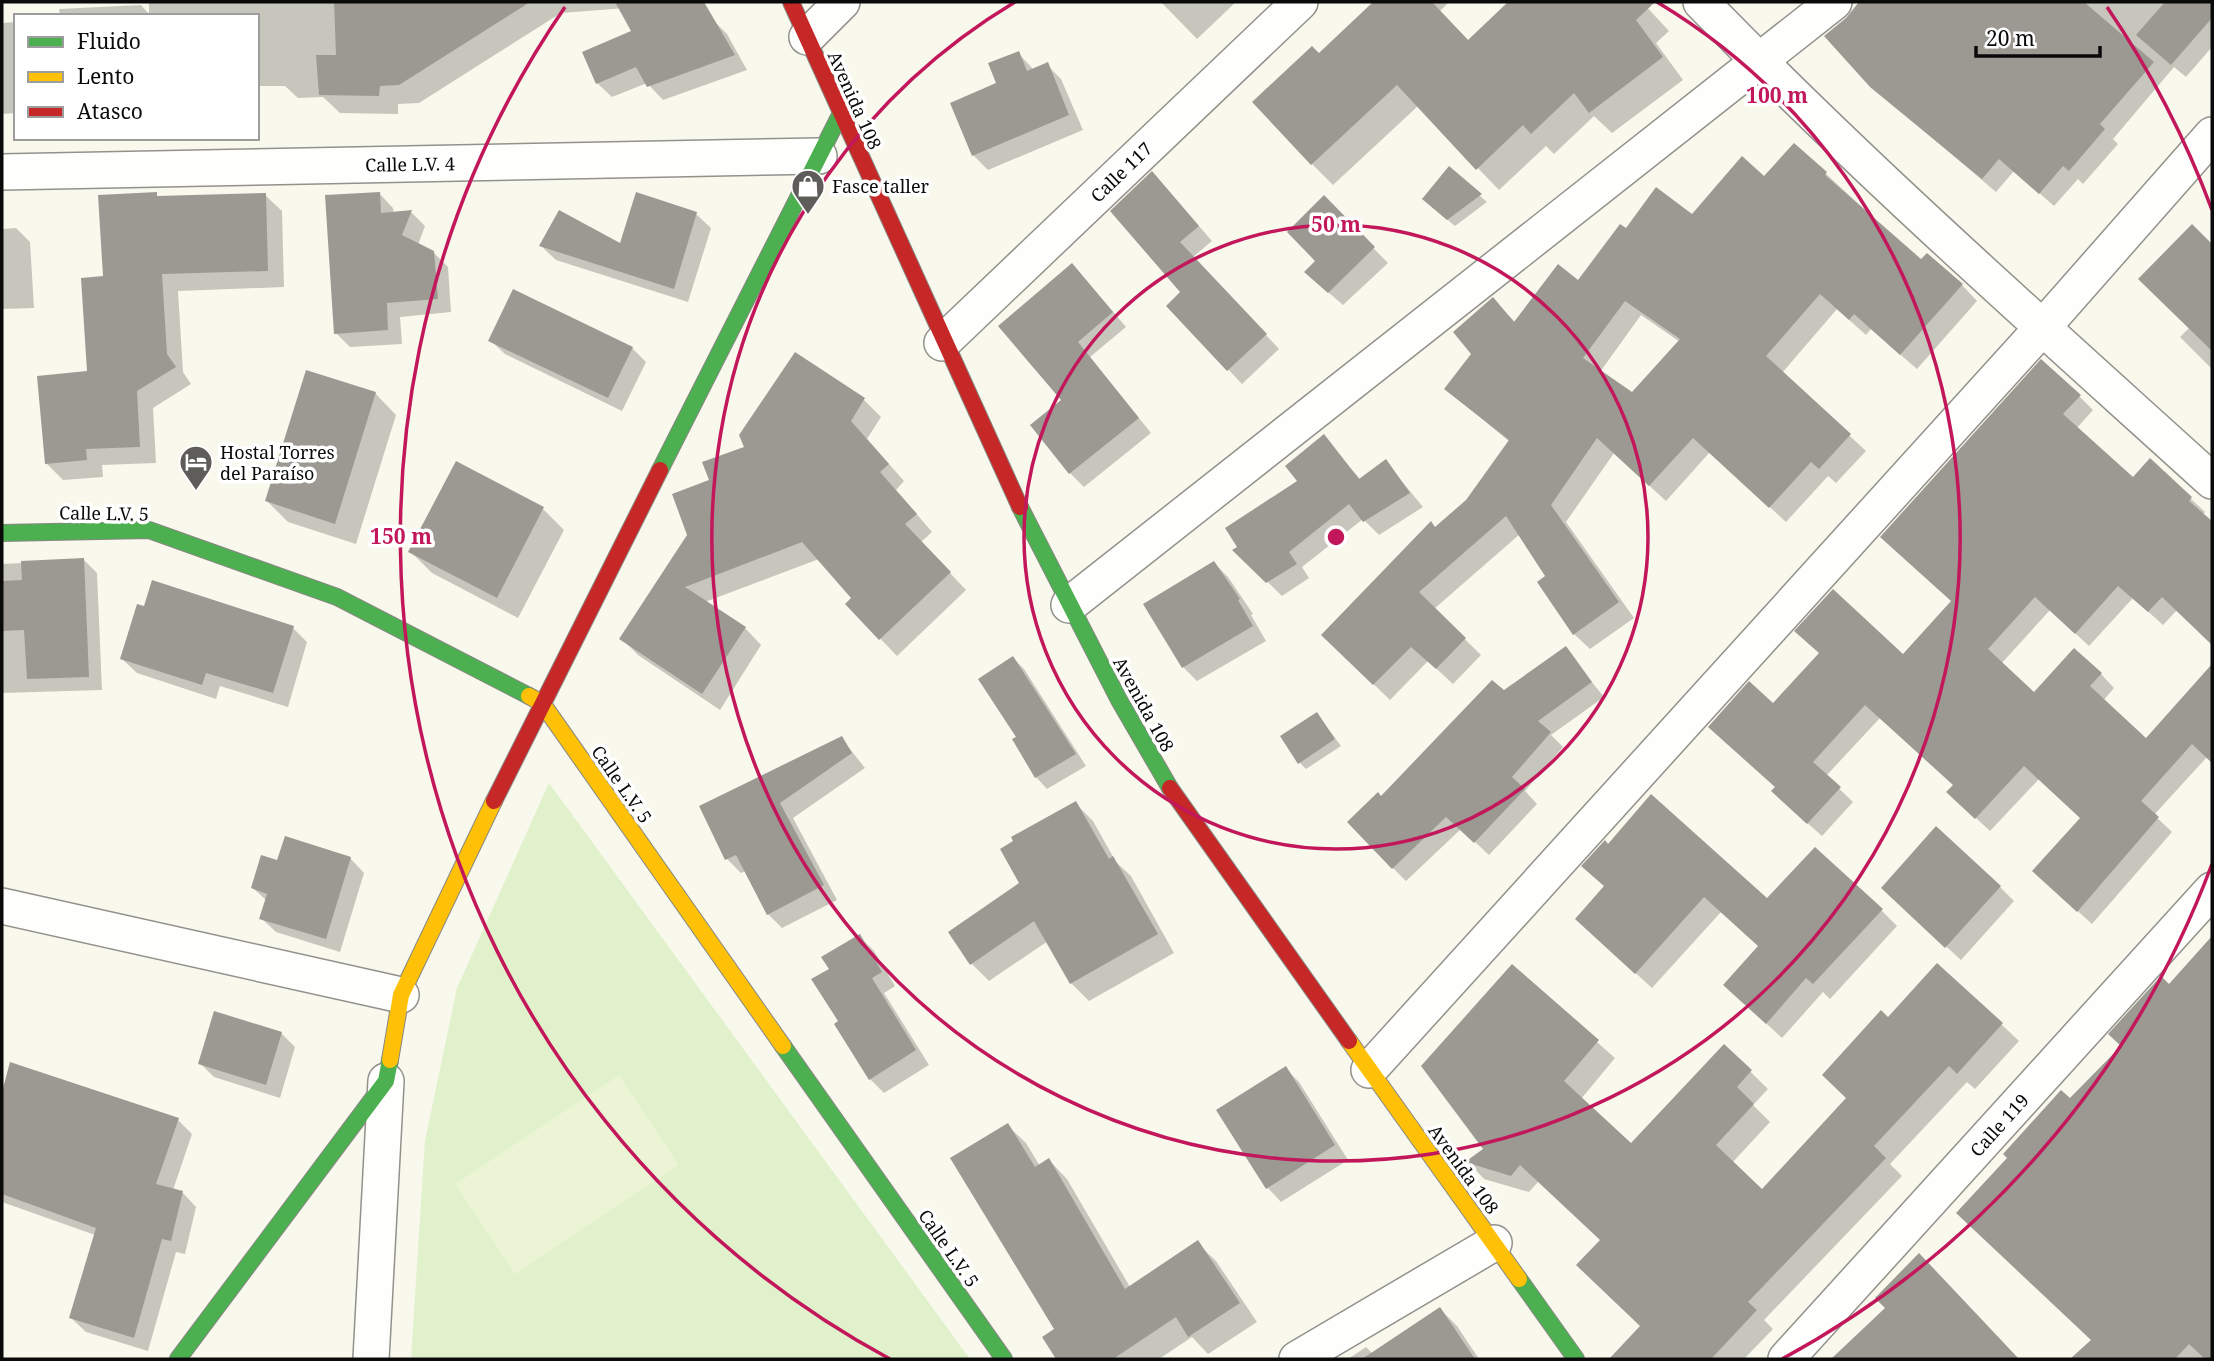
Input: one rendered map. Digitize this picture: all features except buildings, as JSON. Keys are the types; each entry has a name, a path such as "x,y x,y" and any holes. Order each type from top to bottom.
{"street":[{"name":"Avenida 108","path":"790,2 942,343 1069,605 1126,715 1174,796 1576,1359"},
{"path":"807,37 842,2"},
{"name":"Calle 117","path":"942,343 1300,2"},
{"path":"1701,2 1760,63 2212,481"},
{"path":"1069,605 1834,2"},
{"path":"372,1359 386,1081 401,995 542,704 840,115"},
{"path":"1369,1070 2043,327 2212,135"},
{"name":"Calle L.V. 4","path":"2,172 819,156"},
{"name":"Calle L.V. 5","path":"2,533 149,530 337,597 542,704 1004,1359"},
{"name":"Calle 119","path":"1786,1359 2212,890"},
{"path":"2,906 401,995"},
{"path":"178,1359 386,1081"},
{"path":"1297,1359 1494,1243"}],"green space":[{"path":"549,783 970,1359 411,1359 425,1141 457,988"},
{"path":"619,1075 679,1165 515,1274 455,1184"}],"traffic: fast":[{"path":"660,470 840,115"},
{"path":"1020,507 1119,700 1170,788"},
{"path":"2,533 149,530 337,597 529,696"},
{"path":"783,1046 1004,1359"},
{"path":"178,1359 386,1081 390,1060"},
{"path":"1519,1279 1576,1359"}],"traffic: slow":[{"path":"529,696 542,703 783,1046"},
{"path":"390,1060 401,995 494,801"},
{"path":"1349,1041 1519,1279"}],"traffic: jam":[{"path":"791,2 1020,507"},
{"path":"494,801 660,470"},
{"path":"1170,788 1349,1041"}],"place":[{"name":"Fasce taller","path":"808,216"},
{"name":"Hostal Torres del Paraíso","path":"196,492"}]}
